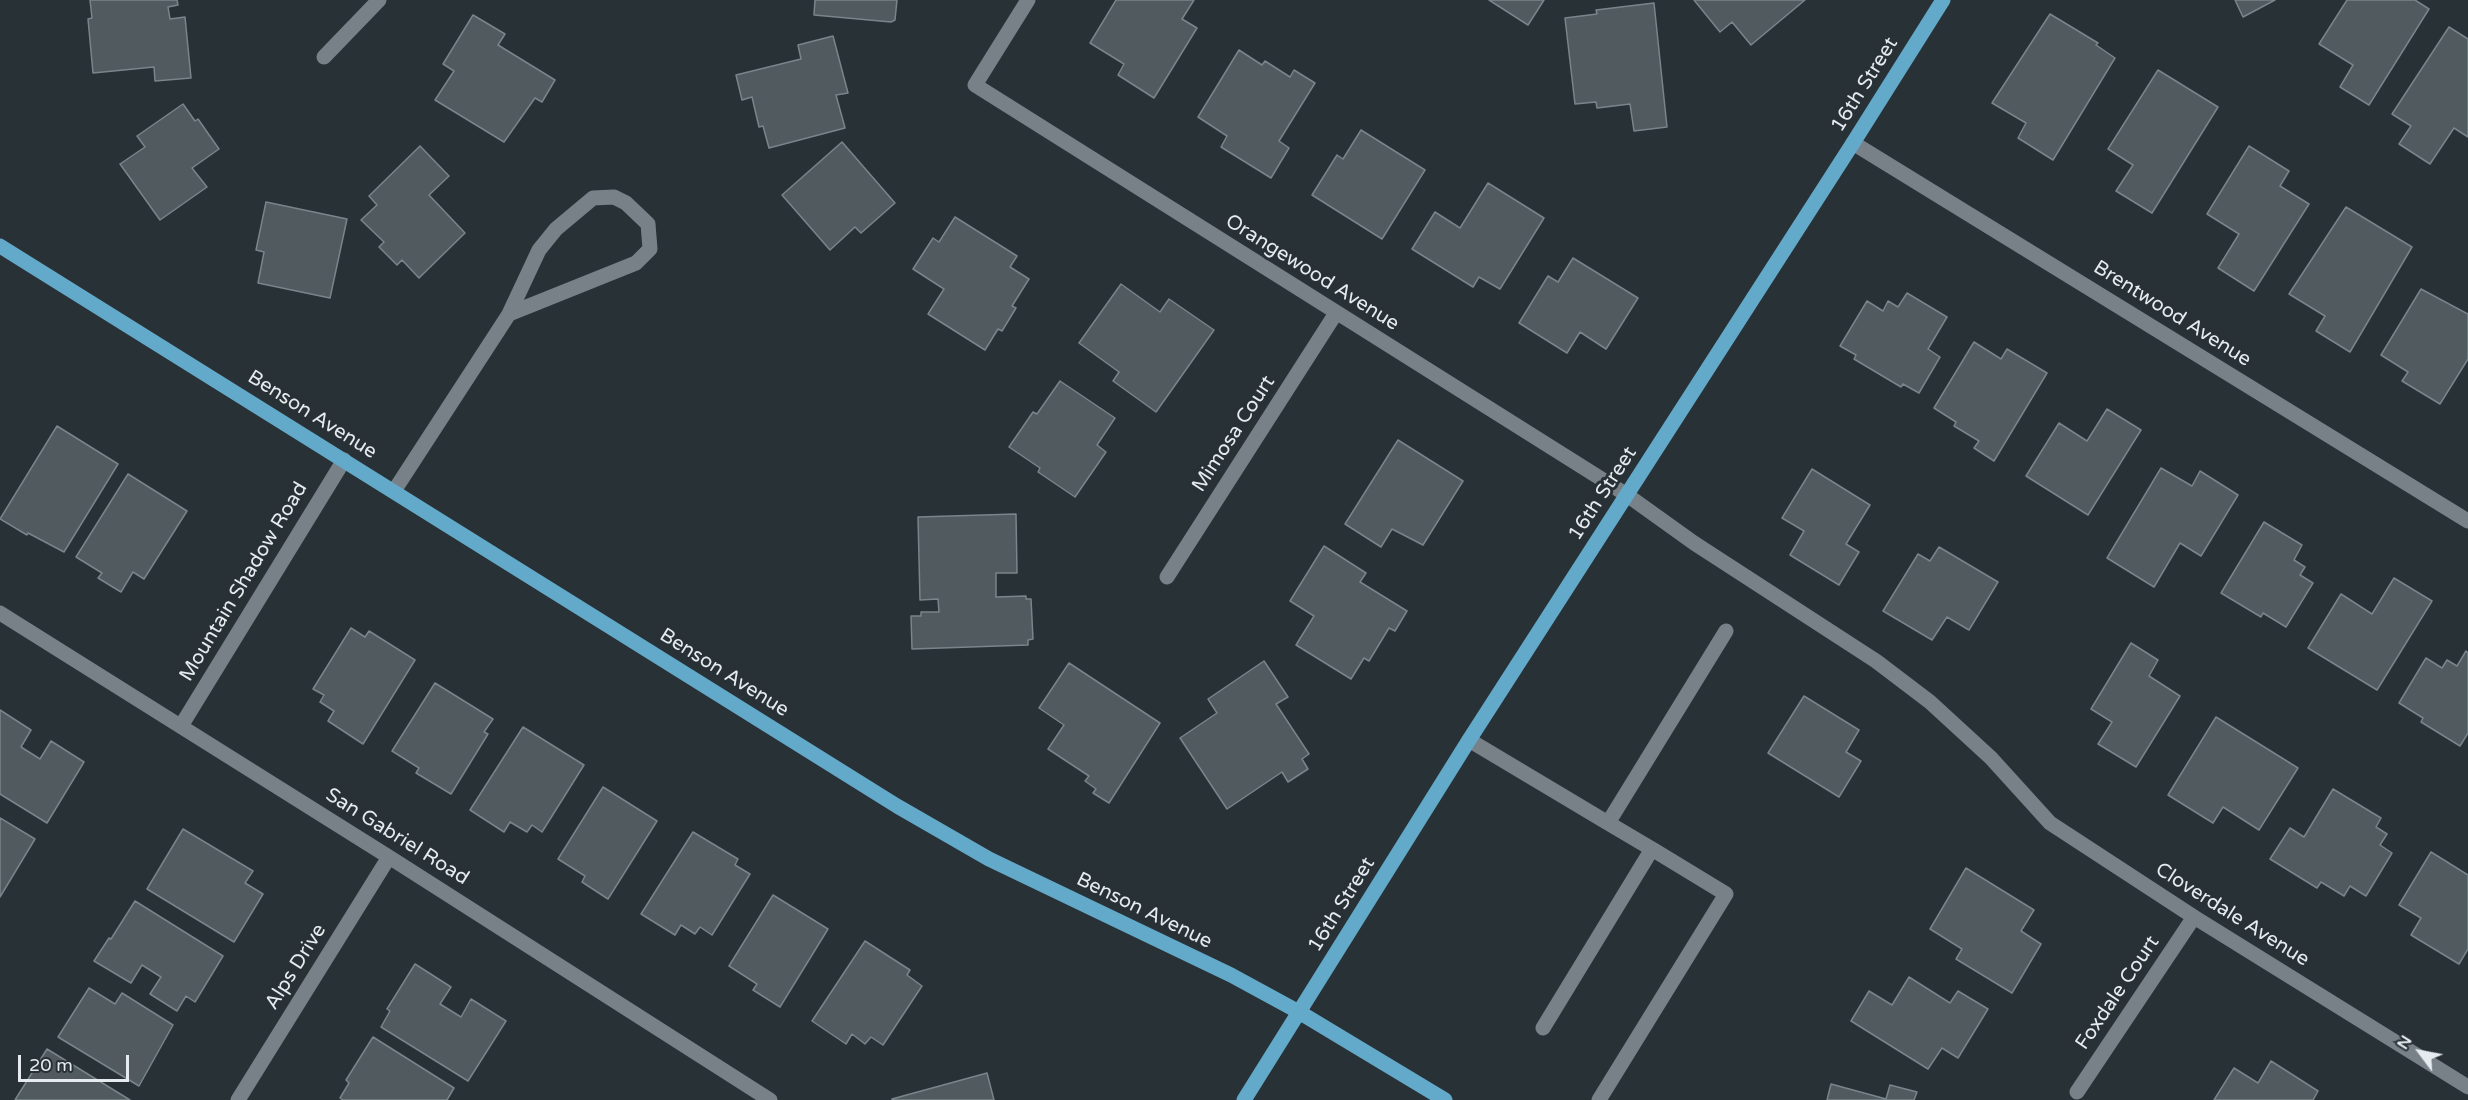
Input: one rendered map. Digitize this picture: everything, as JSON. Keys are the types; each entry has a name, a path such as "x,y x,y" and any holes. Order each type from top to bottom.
{"main road":[{"name":"16th Street","path":"1244,1100 1469,740 1854,143 1943,0"},
{"name":"Benson Avenue","path":"0,246 887,800 979,853 1231,975 1299,1012 1445,1100"}],"street":[{"path":"324,57 379,0"},
{"name":"Orangewood Avenue","path":"1028,0 975,85 1627,495 1694,543 1876,661 1930,702 1991,758"},
{"name":"Brentwood Avenue","path":"1854,143 2468,521"},
{"path":"394,491 509,314 539,250 556,229 593,198 614,197 626,203 648,224 650,249 636,264 509,314"},
{"name":"Mimosa Court","path":"1167,577 1336,313"},
{"name":"Mountain Shadow Road","path":"181,726 344,460"},
{"name":"San Gabriel Road","path":"0,613 770,1100"},
{"path":"1608,823 1726,631"},
{"path":"1469,740 1726,894 1599,1100"},
{"name":"Cloverdale Avenue","path":"1991,758 2050,823 2194,917 2468,1087"},
{"path":"1543,1028 1652,849"},
{"name":"Alps Drive","path":"238,1100 389,857"},
{"name":"Foxdale Court","path":"2077,1092 2194,917"}],"building":[{"path":"90,0 177,0 178,5 168,7 170,19 185,17 191,78 155,81 154,67 93,73 88,19 92,18"},
{"path":"815,0 897,0 895,20 891,22 814,15"},
{"path":"1116,0 1194,0 1182,19 1197,28 1154,98 1118,75 1124,64 1090,43"},
{"path":"1489,0 1544,0 1528,25"},
{"path":"1694,0 1805,0 1751,45 1732,22 1720,32"},
{"path":"2235,0 2275,0 2243,17"},
{"path":"2347,0 2415,0 2429,9 2369,105 2340,87 2353,65 2319,44"},
{"path":"1654,3 1667,127 1634,131 1630,104 1597,108 1596,102 1575,104 1565,18 1597,14 1596,10"},
{"path":"2050,14 2098,43 2096,45 2115,58 2053,160 2018,138 2026,123 1992,103"},
{"path":"473,15 505,34 498,45 555,80 542,102 535,98 504,142 435,100 454,71 443,64"},
{"path":"2449,27 2468,39 2468,137 2454,128 2430,164 2399,144 2411,126 2392,114"},
{"path":"833,36 848,93 836,95 845,128 769,148 763,126 759,127 752,97 742,100 736,75 801,59 798,45"},
{"path":"1239,50 1262,65 1265,61 1290,77 1294,70 1315,83 1279,141 1289,148 1271,178 1221,147 1227,136 1198,117"},
{"path":"2158,70 2218,107 2152,213 2116,191 2133,165 2108,149"},
{"path":"183,104 195,121 198,119 219,149 192,168 207,187 160,220 120,164 145,147 137,136"},
{"path":"1361,130 1425,170 1382,239 1312,195 1337,155 1343,159"},
{"path":"842,142 895,203 861,233 855,227 830,250 782,195"},
{"path":"420,146 449,176 429,195 465,233 419,278 402,260 397,265 379,247 384,242 361,220 377,205 369,196"},
{"path":"2249,146 2289,171 2280,186 2309,204 2254,291 2218,268 2239,234 2207,214"},
{"path":"1488,183 1544,218 1500,289 1479,277 1473,287 1412,249 1435,212 1460,228"},
{"path":"266,202 347,219 330,298 258,283 264,252 256,250"},
{"path":"2346,207 2412,247 2350,352 2316,331 2325,316 2289,294"},
{"path":"955,217 1017,256 1010,267 1029,279 1012,306 1016,308 1002,331 998,329 985,350 928,314 944,289 913,269 933,238 939,242"},
{"path":"1573,258 1638,298 1606,349 1580,332 1567,353 1519,323 1548,276 1558,282"},
{"path":"1121,284 1160,312 1169,299 1214,330 1156,412 1113,381 1119,372 1079,343"},
{"path":"2421,289 2468,314 2468,359 2440,404 2402,381 2408,372 2381,355"},
{"path":"1907,293 1947,317 1928,349 1940,357 1919,393 1903,384 1901,387 1854,359 1856,355 1840,346 1867,301 1883,311 1888,301 1898,307"},
{"path":"1974,342 2001,359 2007,349 2047,373 1994,461 1974,448 1979,441 1954,426 1956,422 1934,408"},
{"path":"1060,381 1115,418 1097,445 1106,452 1075,497 1038,472 1040,468 1009,447 1033,412 1037,414"},
{"path":"2107,409 2141,430 2088,515 2026,476 2059,423 2087,441"},
{"path":"57,426 118,464 64,552 28,533 27,535 0,519"},
{"path":"1398,440 1463,481 1423,545 1392,529 1381,547 1345,524"},
{"path":"2161,468 2192,486 2200,471 2238,495 2201,556 2180,543 2154,587 2107,558"},
{"path":"1812,469 1870,505 1846,544 1859,552 1839,585 1790,555 1804,531 1782,518"},
{"path":"128,474 187,511 144,579 133,572 121,592 98,578 102,573 76,557"},
{"path":"1016,514 1017,573 996,573 996,597 1026,596 1026,599 1031,599 1033,639 1028,640 1028,645 912,649 911,616 921,616 921,612 939,612 938,599 920,600 918,517"},
{"path":"2264,522 2302,545 2294,560 2305,567 2300,575 2313,583 2286,627 2263,613 2261,617 2221,593"},
{"path":"1324,546 1366,573 1360,582 1407,611 1395,631 1389,628 1369,661 1364,658 1351,679 1296,645 1314,616 1290,601"},
{"path":"1939,547 1998,582 1969,630 1947,617 1932,640 1883,611 1918,554 1930,561"},
{"path":"2394,578 2432,601 2377,690 2308,648 2341,594 2372,614"},
{"path":"351,628 365,637 369,631 415,660 363,744 328,721 334,711 320,702 324,695 313,689"},
{"path":"2131,643 2158,660 2149,676 2180,696 2136,767 2098,744 2112,722 2091,709"},
{"path":"2466,651 2468,653 2468,733 2460,746 2421,722 2423,718 2399,703 2426,658 2442,668 2447,660 2457,666"},
{"path":"1264,661 1288,697 1276,704 1309,754 1302,759 1308,769 1288,782 1282,772 1227,809 1180,738 1217,713 1208,699"},
{"path":"1069,663 1160,723 1109,803 1093,793 1096,789 1085,781 1089,776 1048,749 1064,725 1039,708"},
{"path":"435,683 493,719 484,732 488,734 451,794 416,773 419,768 392,751"},
{"path":"1804,696 1859,730 1846,752 1861,761 1839,797 1768,753"},
{"path":"0,710 31,730 21,747 40,759 51,741 84,762 47,823 0,794"},
{"path":"2216,717 2298,768 2259,830 2223,807 2213,823 2168,795"},
{"path":"523,727 584,765 542,832 532,825 527,832 510,822 504,832 470,810"},
{"path":"603,787 657,821 608,899 582,882 585,876 558,859"},
{"path":"2333,789 2381,818 2376,827 2387,834 2380,845 2392,853 2366,896 2350,886 2344,896 2321,882 2317,888 2270,859 2290,828 2304,837"},
{"path":"0,818 35,839 0,897"},
{"path":"183,829 253,871 245,883 263,894 234,942 147,889"},
{"path":"693,832 738,859 735,865 750,874 712,935 700,927 695,934 681,925 675,935 641,914"},
{"path":"2431,852 2468,875 2468,949 2459,964 2411,935 2421,918 2399,905"},
{"path":"1966,868 2034,910 2021,931 2041,944 2012,993 1956,959 1962,949 1930,929"},
{"path":"773,895 828,929 780,1007 753,990 757,984 729,966"},
{"path":"135,901 223,956 195,1002 186,996 177,1011 150,994 161,977 142,965 131,983 94,961"},
{"path":"865,941 910,970 907,975 922,986 883,1045 871,1037 865,1044 852,1034 846,1044 812,1021"},
{"path":"415,964 451,987 440,1004 461,1017 471,999 506,1021 468,1081 381,1027 390,1011 387,1009"},
{"path":"1909,977 1950,1003 1958,991 1988,1009 1958,1058 1942,1048 1928,1069 1851,1021 1869,991 1892,1005"},
{"path":"89,988 115,1004 122,993 173,1025 139,1086 58,1037"},
{"path":"373,1037 454,1088 447,1100 343,1100 340,1098 349,1083 346,1080"},
{"path":"47,1049 130,1100 15,1100"},
{"path":"2271,1061 2318,1091 2313,1100 2214,1100 2234,1068 2258,1083"},
{"path":"987,1073 994,1100 892,1100 892,1099"},
{"path":"1831,1084 1886,1099 1890,1085 1917,1092 1914,1100 1827,1100"}]}
